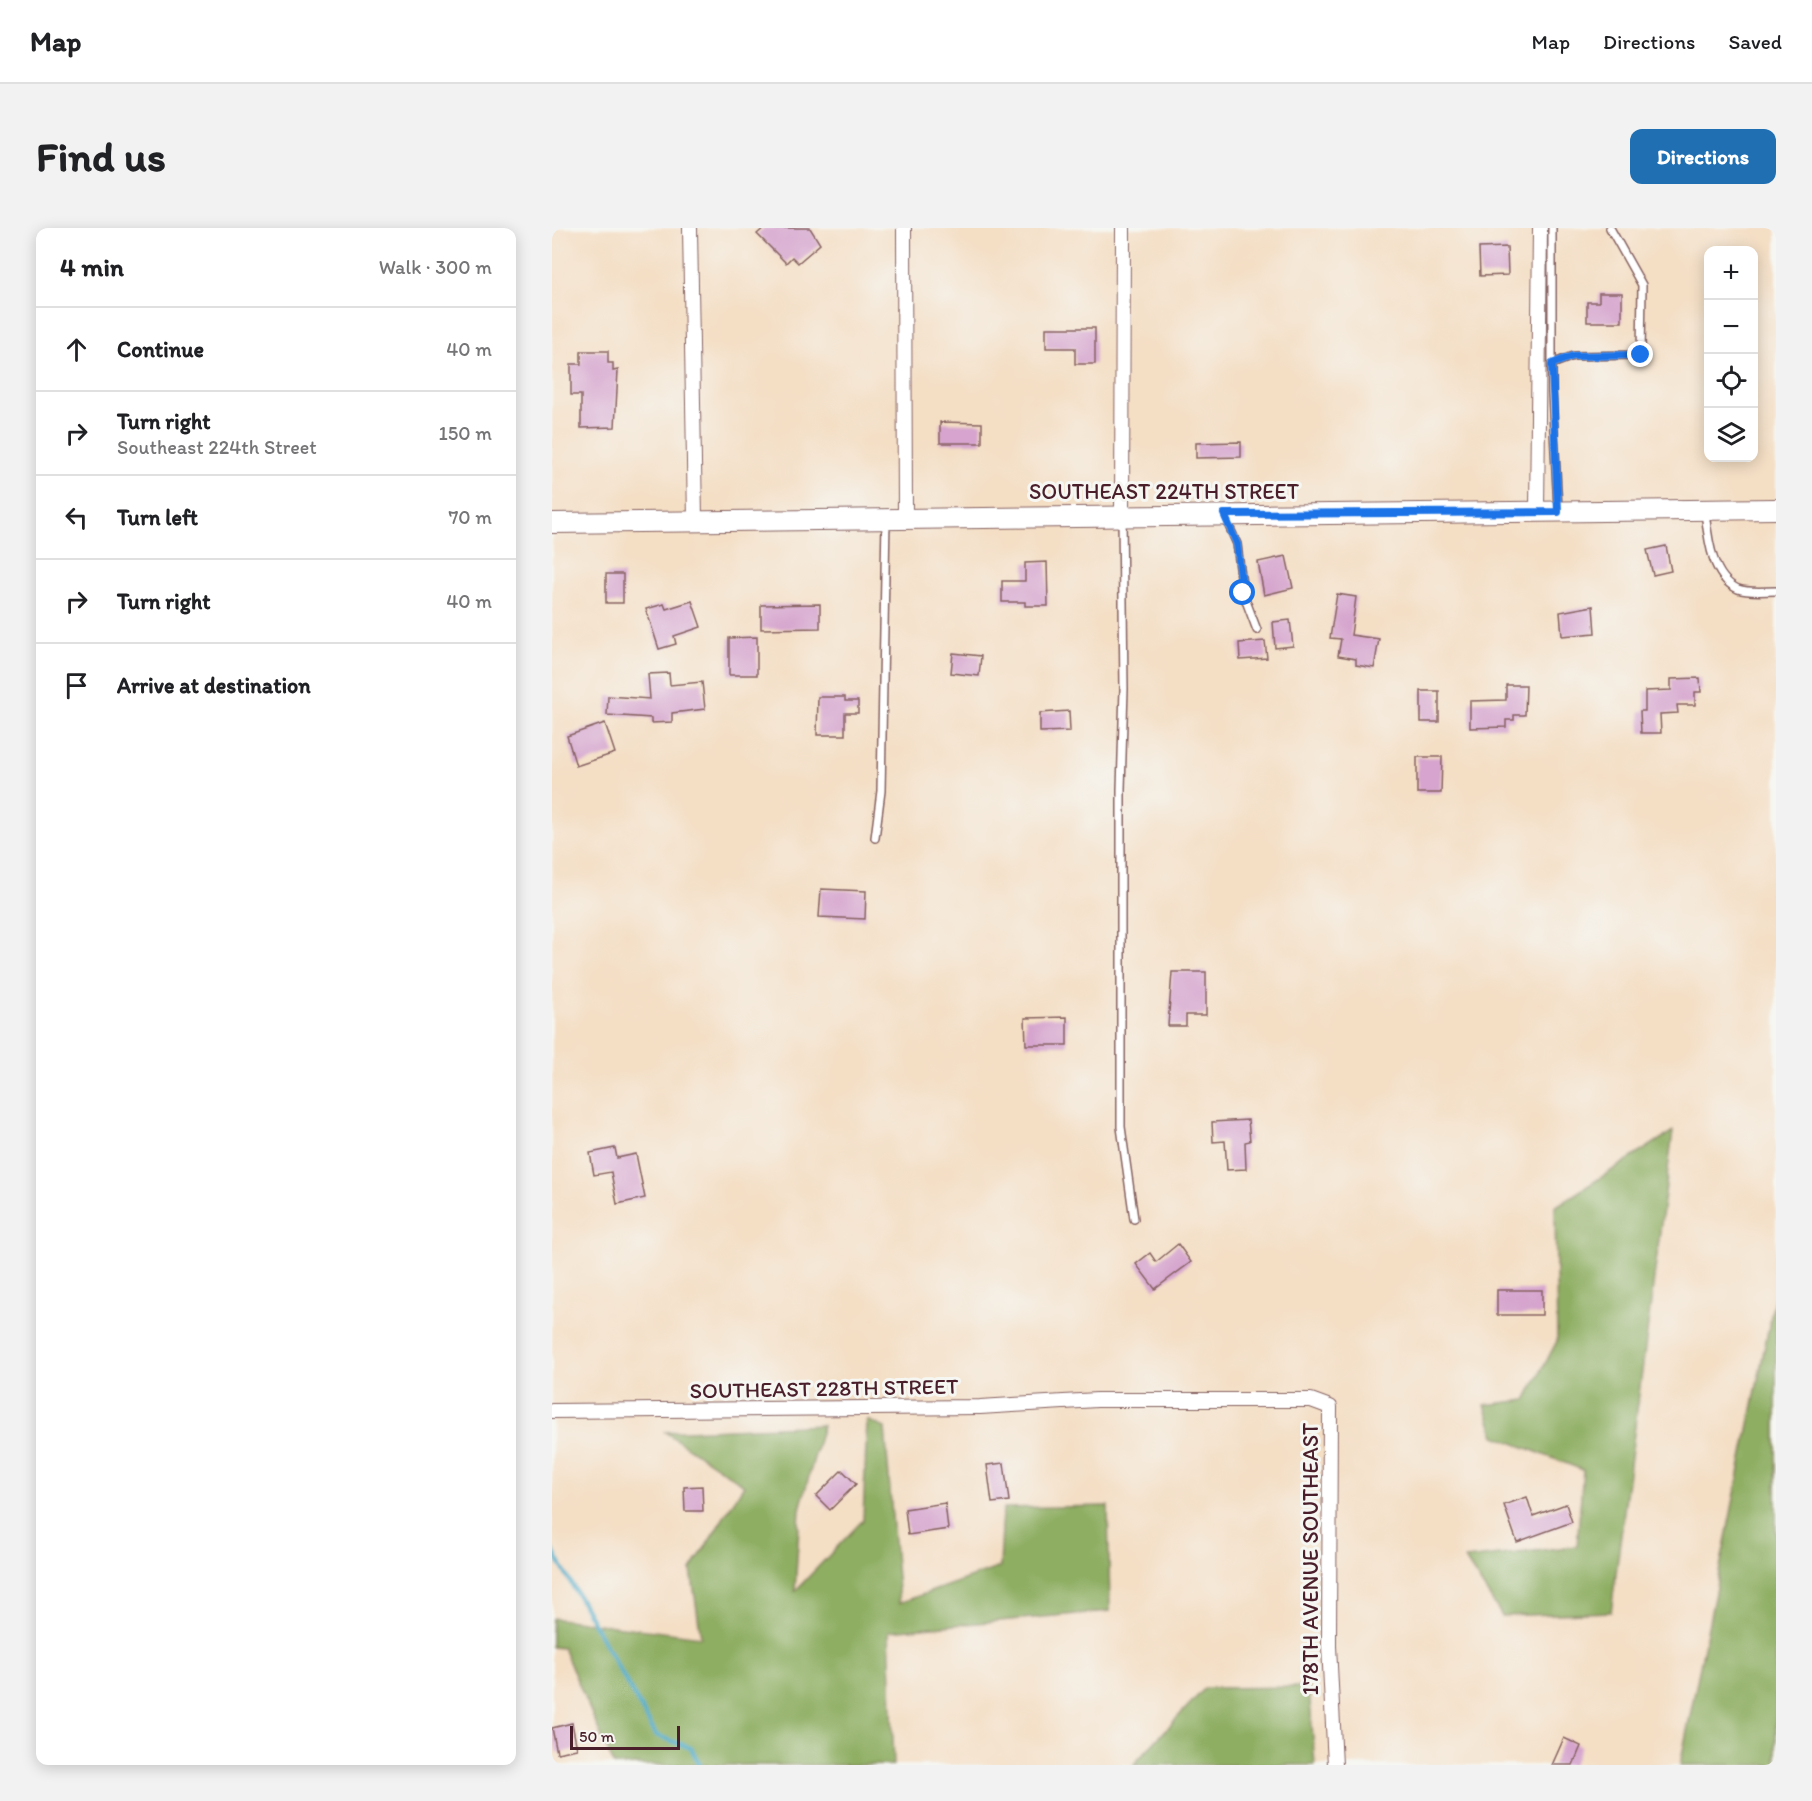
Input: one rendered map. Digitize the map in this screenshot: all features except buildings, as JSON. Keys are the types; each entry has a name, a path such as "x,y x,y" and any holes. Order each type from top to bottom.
{"street":[{"path":"690,228 695,520"},
{"path":"896,517 904,228"},
{"path":"1122,515 1123,228"},
{"path":"1537,512 1540,228"},
{"name":"SOUTHEAST 224TH STREET","path":"552,523 896,517 1776,509"},
{"name":"SOUTHEAST 228TH STREET","path":"552,1411 980,1407 1097,1400"},
{"name":"178TH AVENUE SOUTHEAST","path":"1097,1400 1311,1400 1330,1407 1329,1646 1335,1765"}],"lane":[{"path":"1552,228 1552,364 1558,512"},
{"path":"1552,364 1573,356 1641,355 1642,285 1610,228"},
{"path":"1704,510 1709,544 1725,579 1738,589 1776,591"},
{"path":"1224,514 1237,544 1243,593 1257,630"},
{"path":"1122,515 1124,688 1120,789 1121,1127 1134,1219"},
{"path":"875,838 881,779 896,517"}],"green space":[{"path":"1673,1131 1611,1612 1502,1616 1465,1559 1577,1546 1583,1470 1495,1436 1485,1405 1526,1400 1557,1341 1555,1207"},
{"path":"1776,1291 1776,1765 1680,1765"},
{"path":"867,1420 885,1428 899,1603 1000,1567 1003,1508 1108,1506 1110,1611 889,1631 894,1765 614,1765 563,1648 552,1647 552,1618 701,1637 691,1570 744,1485 665,1432 823,1425 800,1509 795,1591 863,1520"},
{"path":"1309,1687 1315,1765 1133,1765 1205,1688"}],"waterway":[{"path":"552,1549 656,1735 691,1748 700,1765"}],"route":[{"path":"1243,593 1237,544 1224,514 1558,512 1552,364 1573,356 1641,355"}]}
